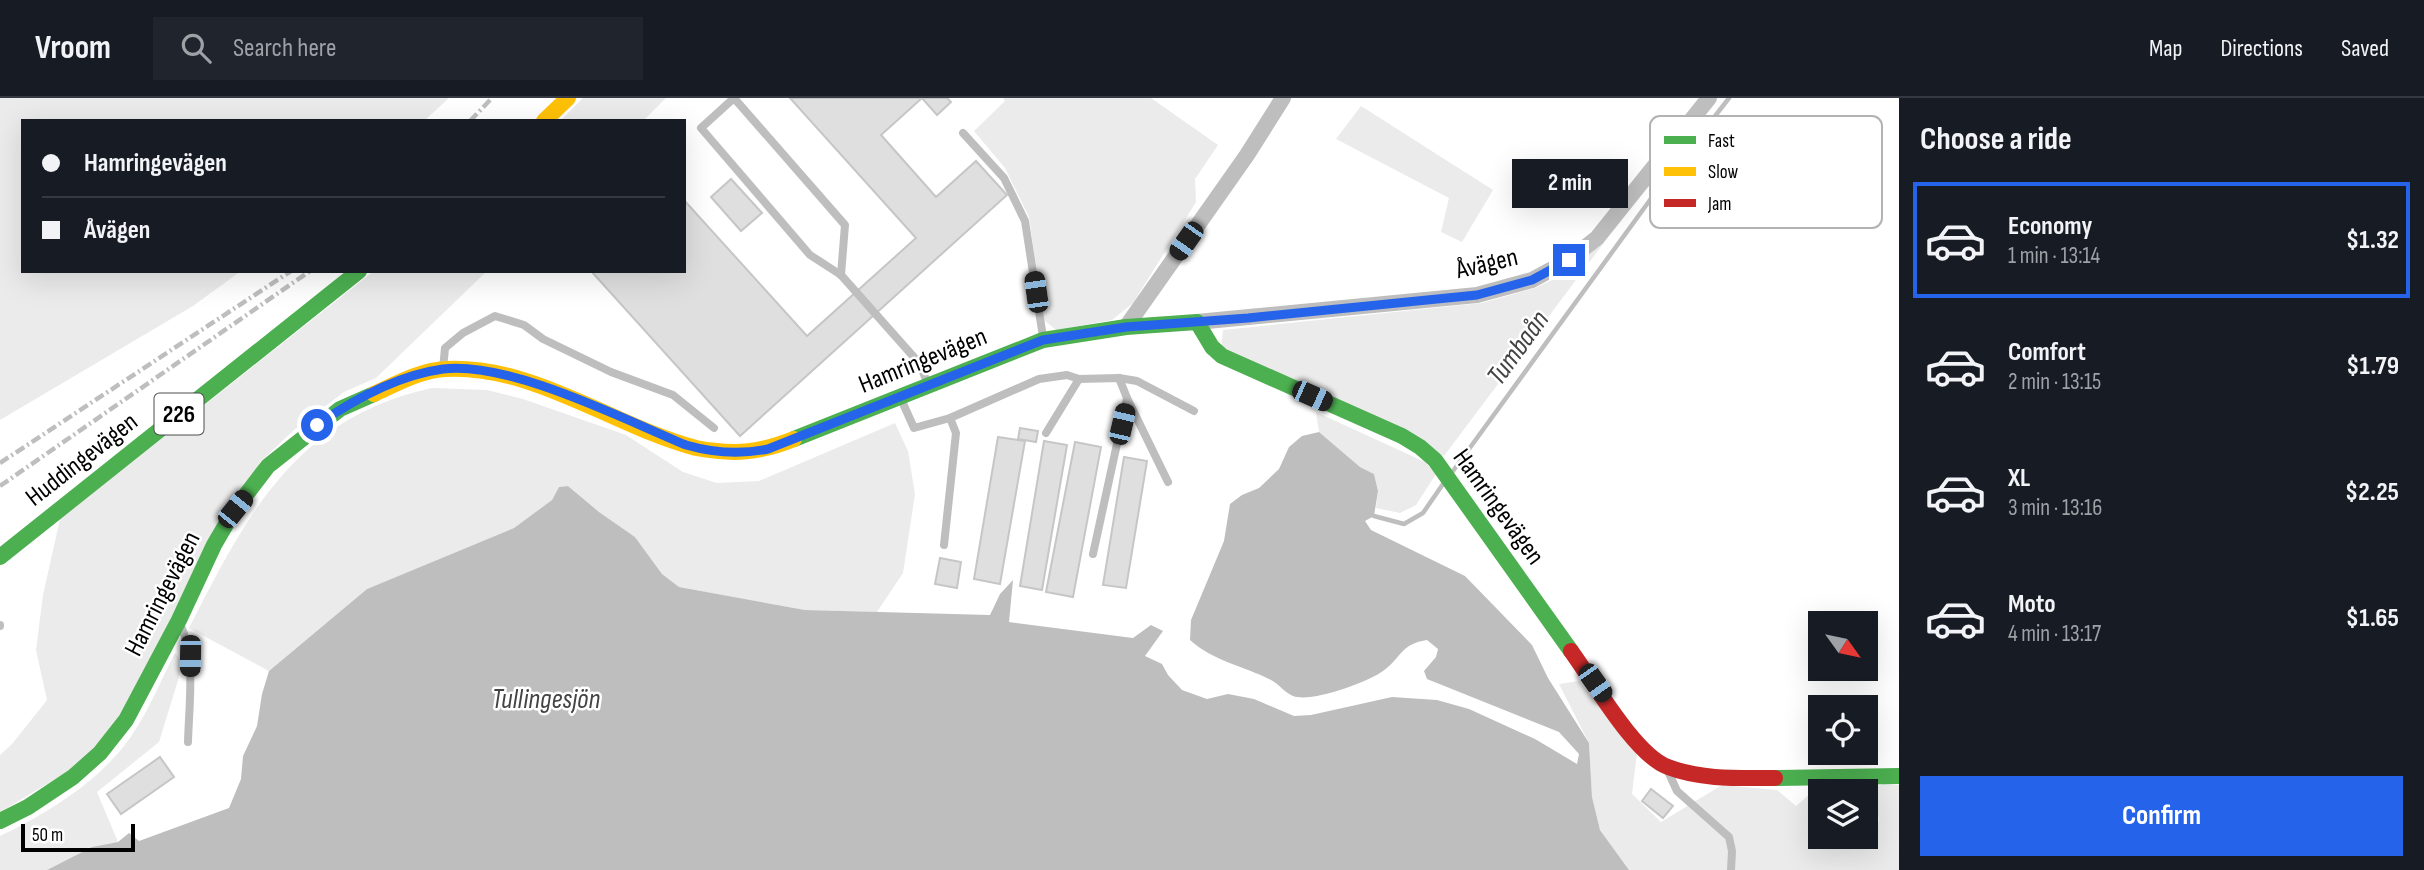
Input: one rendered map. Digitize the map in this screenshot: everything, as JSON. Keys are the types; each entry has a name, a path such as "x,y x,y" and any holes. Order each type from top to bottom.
{"street":[{"path":"546,119 568,98"},
{"path":"1126,327 1247,155 1283,98"},
{"name":"Åvägen","path":"1695,116 1709,98"},
{"name":"Åvägen","path":"1197,322 1477,295 1532,280 1569,260 1597,238 1650,172"},
{"name":"Huddingevägen","path":"0,557 356,273"},
{"name":"Hamringevägen","path":"0,821 28,807 72,777 100,753 126,720 179,621 213,547 228,521 268,466 340,409 407,379 443,369 478,370 524,380 686,445 713,452 747,454 768,449 1043,340 1126,327 1197,322 1212,347 1222,356 1402,436 1435,460 1640,747 1665,766 1700,776 1899,776"}],"lane":[{"path":"841,275 845,225 734,98 701,128 810,255 841,275 920,364 928,385"},
{"path":"963,133 1004,178 1025,221 1043,340"},
{"path":"443,369 445,348 463,333 495,316 524,325 543,339 611,372 673,395 714,428"},
{"path":"900,397 914,428 950,418 1039,379 1067,375 1079,379 1119,378 1137,381 1194,411"},
{"path":"1119,378 1168,482"},
{"path":"1046,433 1079,379"},
{"path":"1093,554 1128,398"},
{"path":"944,545 956,433 950,418"},
{"path":"179,621 187,637 190,656 188,742"},
{"path":"1665,766 1677,791 1729,837 1732,851 1731,870"}],"shaded area":[{"path":"0,98 449,98 426,119 21,119 21,273 238,273 193,306 0,420"},
{"path":"583,98 666,98 645,119 562,119"},
{"path":"1003,98 1151,98 1218,145 1195,179 1196,202 1133,303 1112,320 1056,330 1044,320 1029,217 1005,168 974,131 1005,101"},
{"path":"1361,106 1493,190 1462,242 1441,232 1449,198 1336,139"},
{"path":"1606,240 1444,456 1221,349 1223,330 1482,303 1535,288 1571,271"},
{"path":"371,273 485,273 376,378 344,392 294,430 260,462 119,717 82,763 0,812 0,755 47,700 36,650 43,595 60,519"},
{"path":"432,388 487,390 523,399 626,435 683,472 717,483 759,481 895,423 908,451 915,494 903,573 877,612 805,610 679,587 662,574 635,537 568,486 559,487 552,500 514,528 367,589 269,671 189,628 232,546 256,510 282,476 311,447 345,422 385,402"},
{"path":"1316,412 1425,462 1436,474 1416,505 1400,513 1376,508 1378,491 1374,474 1360,467 1319,432"},
{"path":"175,653 183,664 159,742 97,792 118,842 92,847 47,870 0,870 0,836 55,806 105,767 132,735"},
{"path":"1579,681 1637,753 1632,794 1661,822 1722,785 1777,790 1796,806 1808,796 1808,849 1878,849 1878,786 1899,785 1899,870 1629,870 1600,830 1592,797 1589,743 1559,684"}],"water":[{"name":"Tullingesjön","path":"1319,432 1360,467 1374,474 1378,491 1374,516 1365,521 1371,530 1465,576 1532,645 1548,678 1589,743 1592,797 1600,830 1629,870 47,870 92,847 118,842 129,833 139,841 229,808 241,779 243,756 257,726 269,671 367,589 514,528 552,500 559,487 568,486 635,537 662,574 679,587 805,610 990,615 1000,594 1013,580 1009,622 1133,638 1151,625 1163,631 1145,656 1162,664 1182,690 1207,699 1228,694 1254,699 1294,716 1311,715 1392,697 1437,700 1469,709 1535,739 1577,764 1579,754 1559,732 1427,679 1424,671 1436,657 1438,649 1427,640 1411,645 1380,673 1350,687 1312,697 1301,697 1290,695 1271,680 1219,658 1190,640 1191,620 1224,541 1230,504 1259,488 1279,469 1289,447 1302,436"}],"building":[{"path":"790,98 922,98 881,135 936,197 976,161 1007,195 740,436 593,273 686,273 686,202 807,336 916,238"},
{"path":"922,98 947,98 951,102 937,115"},
{"path":"731,179 762,213 741,231 711,197"},
{"path":"1020,428 1038,431 1036,442 1018,439"},
{"path":"998,437 1025,441 1000,584 974,579"},
{"path":"1044,441 1067,445 1042,590 1020,586"},
{"path":"1075,442 1101,447 1073,597 1046,592"},
{"path":"1124,457 1147,461 1126,588 1103,585"},
{"path":"940,558 961,562 957,588 935,584"},
{"path":"160,757 174,777 121,814 107,794"},
{"path":"1651,789 1673,806 1663,818 1642,801"}],"waterway":[{"name":"Tumbaån","path":"1715,116 1729,98"},
{"name":"Tumbaån","path":"1453,471 1650,200"},
{"name":"Tumbaån","path":"1374,516 1404,524 1423,513 1443,484"}],"railway":[{"path":"472,119 492,98"},
{"path":"0,463 288,273"},
{"path":"0,486 307,273"}],"traffic: fast":[{"path":"0,557 356,273"},
{"path":"794,439 1043,340 1126,327 1197,322 1212,347 1222,356 1402,436 1435,460 1571,651"},
{"path":"0,821 28,807 73,777 100,753 126,720 179,620 214,545 235,509 268,466 340,409 374,394"},
{"path":"1775,778 1899,776"}],"traffic: slow":[{"path":"546,119 568,98"},
{"path":"374,394 427,372 446,369 479,370 542,386 634,426 696,448 722,452 746,451 794,439"}],"traffic: jam":[{"path":"1571,651 1629,733 1655,760 1668,767 1694,774 1775,778"}],"route":[{"path":"317,425 362,397 407,379 443,369 478,370 524,380 686,445 713,452 747,454 768,449 1043,340 1126,327 1248,318 1477,295 1532,280 1569,260"}]}
